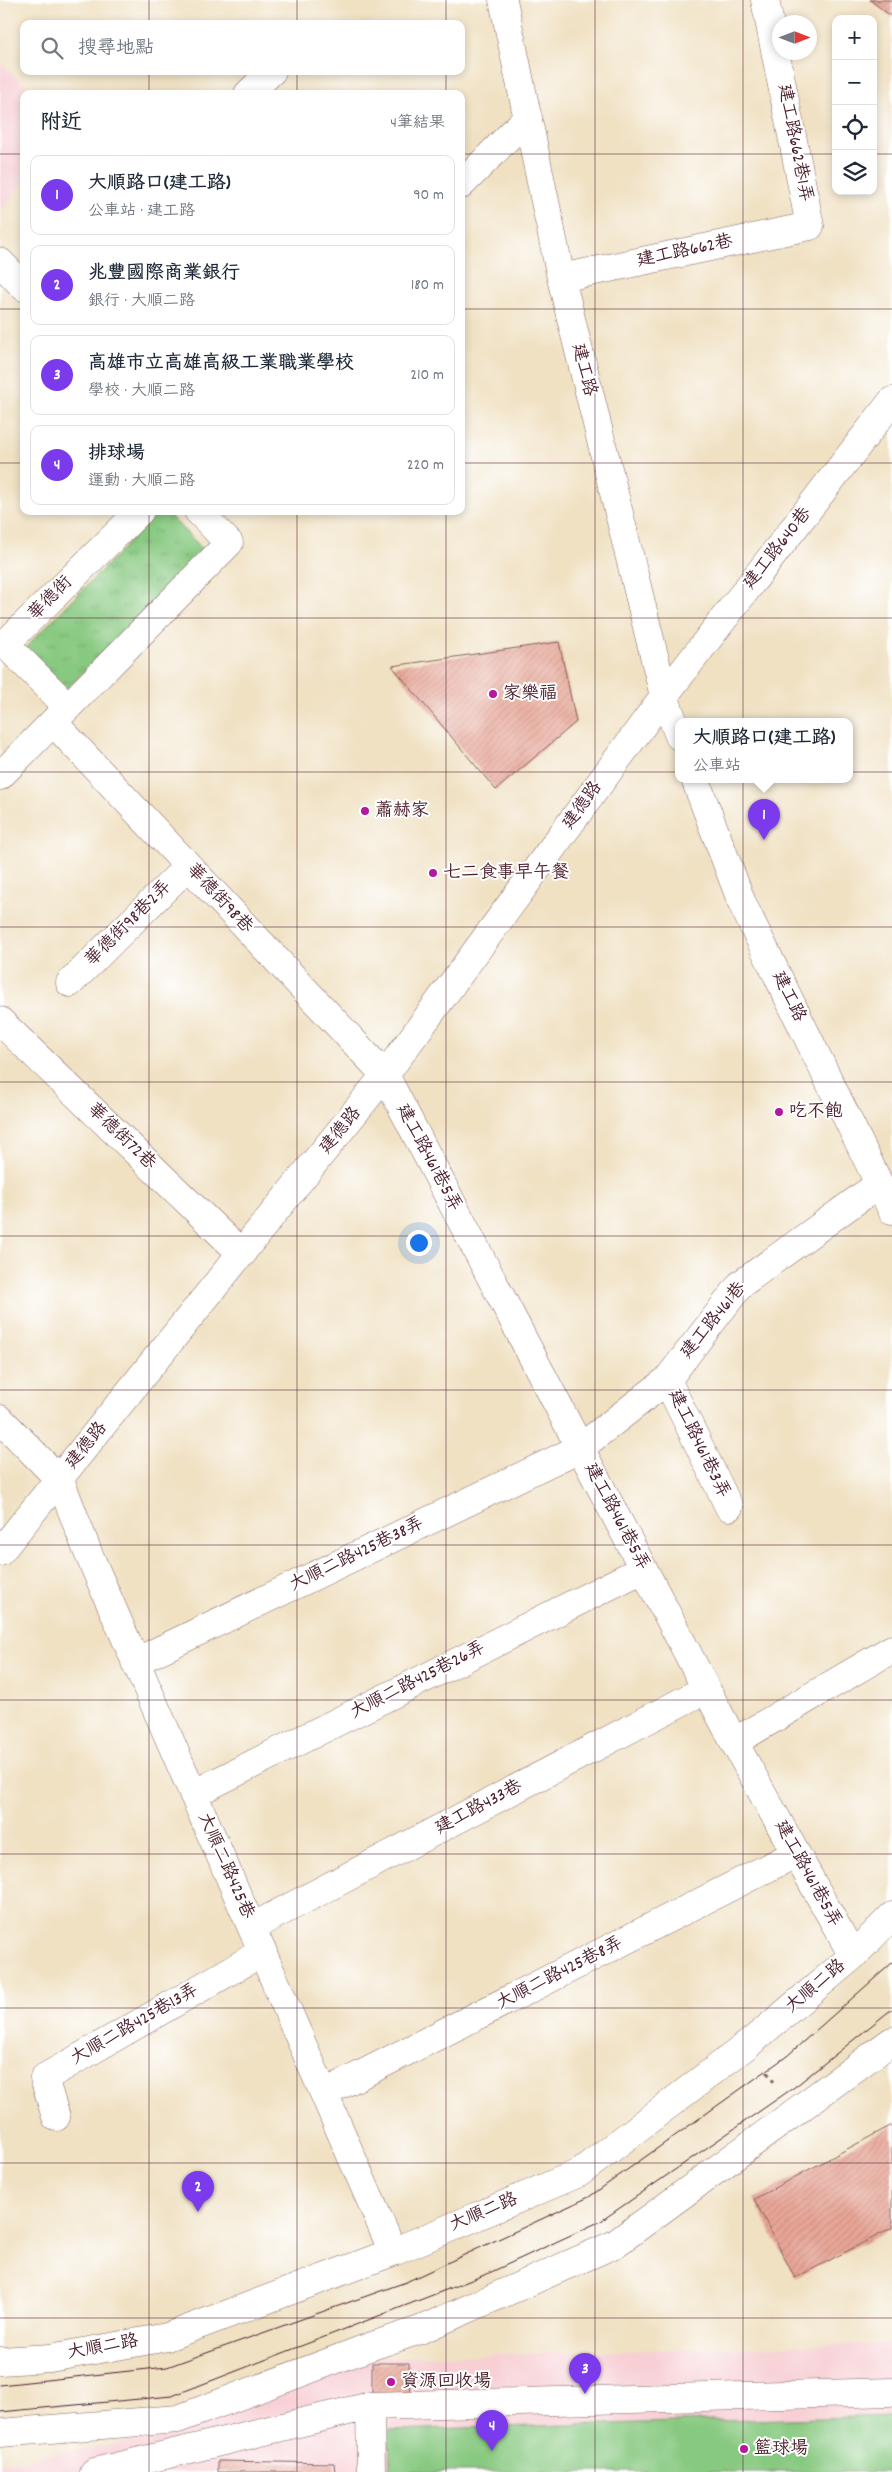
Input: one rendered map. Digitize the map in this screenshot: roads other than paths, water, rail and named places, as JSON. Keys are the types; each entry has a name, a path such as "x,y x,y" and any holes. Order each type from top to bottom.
{"street":[{"name":"建工路","path":"503,0 561,278 664,696 675,725"},
{"name":"建工路662巷1弄","path":"766,0 810,226"},
{"path":"252,90 268,75"},
{"path":"465,181 528,117"},
{"name":"建工路662巷","path":"561,278 810,226"},
{"path":"0,262 20,283"},
{"name":"建工路640巷","path":"664,696 892,401"},
{"name":"華德街","path":"61,715 5,644 136,515"},
{"path":"0,776 228,543 202,515"},
{"name":"建德路","path":"0,1552 385,1075 664,696"},
{"name":"華德街98巷","path":"61,715 188,866 385,1075"},
{"name":"建工路","path":"697,783 742,903 892,1210"},
{"name":"華德街98巷2弄","path":"70,983 188,866"},
{"name":"華德街72巷","path":"0,1021 242,1254"},
{"name":"建工路461巷5弄","path":"385,1075 734,1742 853,1956"},
{"name":"建工路461巷","path":"580,1448 667,1380 741,1284 879,1184"},
{"name":"建工路461巷3弄","path":"667,1380 729,1507"},
{"path":"0,1419 60,1480"},
{"name":"大順二路425巷38弄","path":"135,1662 580,1448"},
{"name":"大順二路425巷","path":"60,1480 86,1550 393,2252"},
{"name":"大順二路425巷26弄","path":"193,1794 643,1569"},
{"path":"734,1742 892,1649"},
{"name":"建工路433巷","path":"252,1927 706,1689"},
{"name":"大順二路425巷8弄","path":"325,2093 795,1854"},
{"name":"大順二路","path":"0,2361 50,2358 168,2337 393,2252 579,2173 751,2042 853,1956 892,1916"},
{"name":"大順二路425巷13弄","path":"56,2117 44,2078 263,1952"},
{"path":"0,2433 178,2419 369,2347 420,2330 615,2244 892,2041"},
{"path":"94,2472 159,2465 370,2406 892,2392"},
{"path":"370,2406 371,2472"}],"tram line":[{"path":"0,2385 167,2367 406,2282 589,2197 787,2056 892,1963"},
{"path":"0,2412 172,2396 487,2274 601,2221 796,2086 892,2009"}],"place":[{"name":"家樂福","path":"493,694"},
{"name":"蕭赫家","path":"365,811"},
{"name":"大順路口(建工路)","path":"764,840"},
{"name":"七二食事早午餐","path":"433,873"},
{"name":"吃不飽","path":"779,1112"},
{"name":"兆豐國際商業銀行","path":"198,2212"},
{"name":"資源回收場","path":"391,2382"},
{"name":"高雄市立高雄高級工業職業學校","path":"585,2394"},
{"name":"籃球場","path":"744,2449"},
{"name":"排球場","path":"492,2451"}]}
